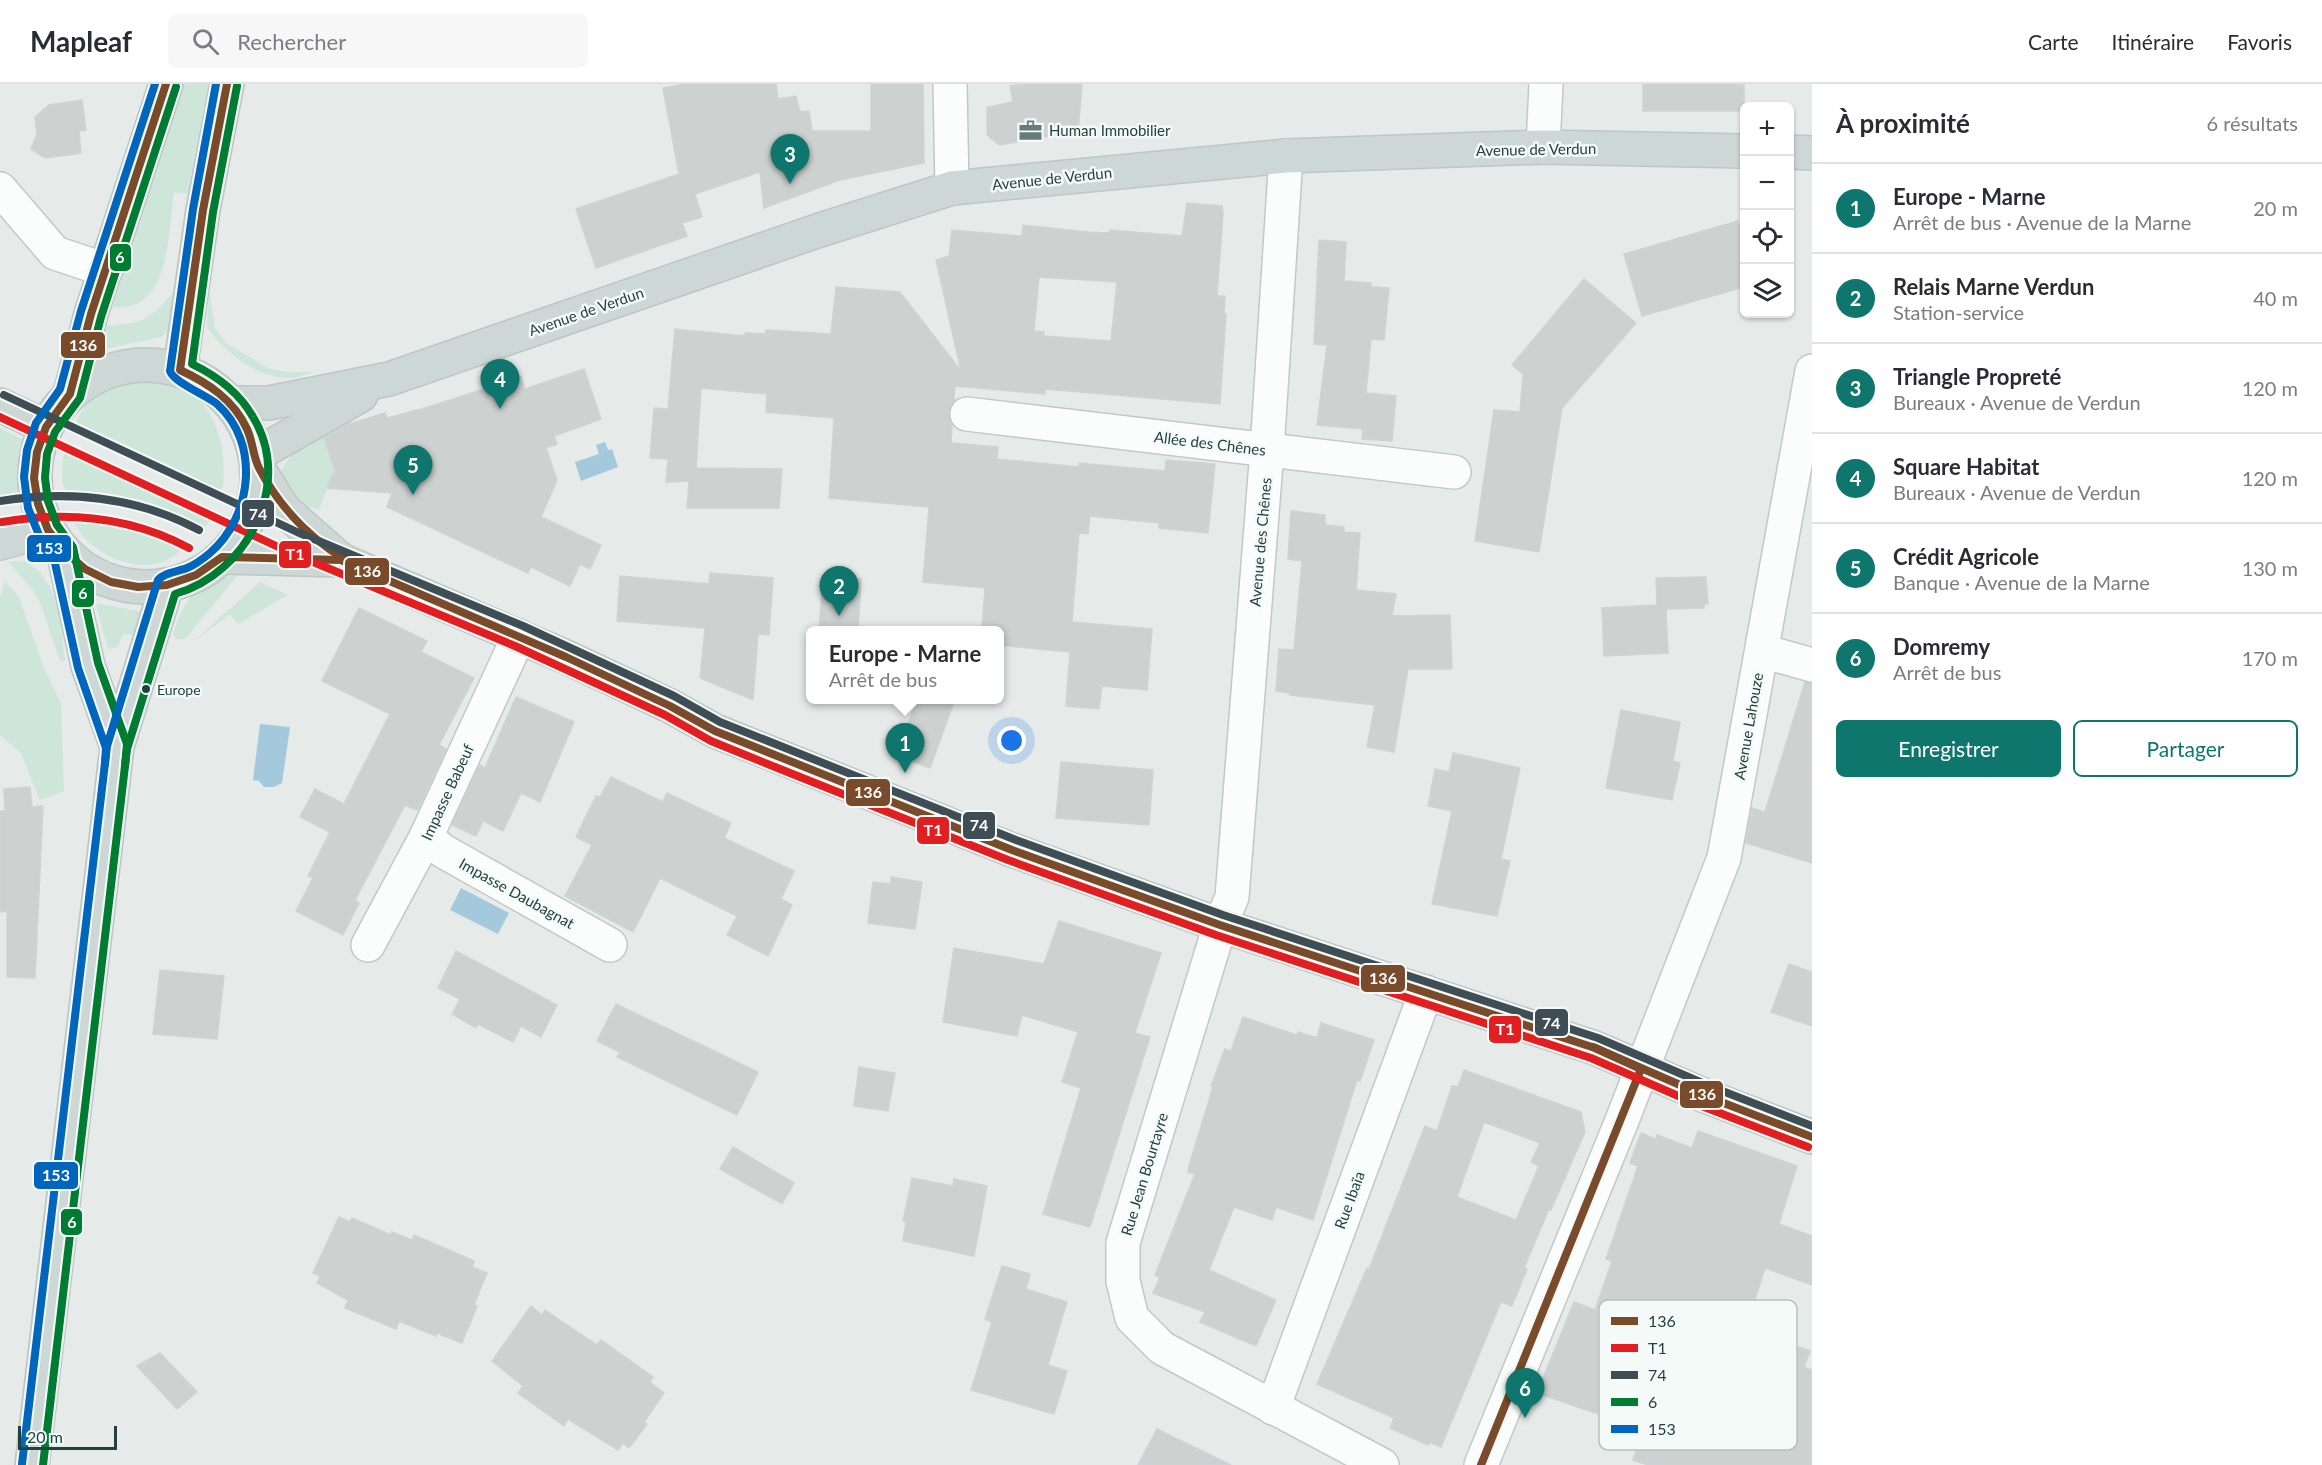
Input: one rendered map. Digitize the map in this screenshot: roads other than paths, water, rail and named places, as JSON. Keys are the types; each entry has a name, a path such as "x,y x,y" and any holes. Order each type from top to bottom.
{"main road":[{"path":"70,394 106,270 166,84"},
{"path":"180,370 203,210 227,84"},
{"name":"Avenue de Verdun","path":"231,403 269,403 389,379 820,230 952,188 1286,156 1544,147 1740,151"},
{"path":"1794,152 1812,153"},
{"path":"117,747 88,666 55,540 38,504 34,478 37,452 46,427 70,394 93,377 122,367 151,364 180,370 208,383 231,403 247,428 256,460 283,509 341,560 519,636 670,706 715,731 1012,850 1220,925 1595,1048 1641,1069 1812,1137"},
{"name":"Avenue de Verdun","path":"256,460 389,379"},
{"path":"0,405 46,427"},
{"path":"0,543 55,540 85,569 111,582 138,587 167,585 196,575 222,557 249,521 256,495 256,460"},
{"path":"222,557 341,560"},
{"path":"32,1465 117,747 167,585"}],"street":[{"path":"950,84 952,188"},
{"path":"1544,147 1546,84"},
{"name":"Avenue des Chênes","path":"1220,925 1232,897 1267,450 1286,156"},
{"path":"0,189 55,253 106,270"},
{"name":"Avenue Lahouze","path":"1481,1465 1724,858 1812,371"},
{"name":"Allée des Chênes","path":"967,414 1454,472"},
{"name":"Impasse Babeuf","path":"368,945 426,837 519,636"},
{"path":"1762,651 1812,665"},
{"name":"Impasse Daubagnat","path":"426,837 443,851 610,945"},
{"name":"Rue Jean Bourtayre","path":"1220,925 1123,1243 1123,1281 1132,1318 1162,1348 1383,1465"},
{"name":"Rue Ibaïa","path":"1273,1408 1426,992"}],"water":[{"path":"605,442 608,450 612,449 618,467 581,481 575,462 599,454 596,445"},
{"path":"260,724 290,727 282,783 274,787 264,787 259,781 253,780"},
{"path":"461,888 509,913 498,934 450,910"}],"place":[{"name":"Human Immobilier","path":"1031,130"},
{"name":"Triangle Propreté","path":"790,184"},
{"name":"Square Habitat","path":"500,409"},
{"name":"Crédit Agricole","path":"413,495"},
{"name":"Relais Marne Verdun","path":"839,616"},
{"name":"Europe","path":"146,689"},
{"name":"Europe - Marne","path":"905,773"},
{"name":"Domremy","path":"1525,1418"}]}
